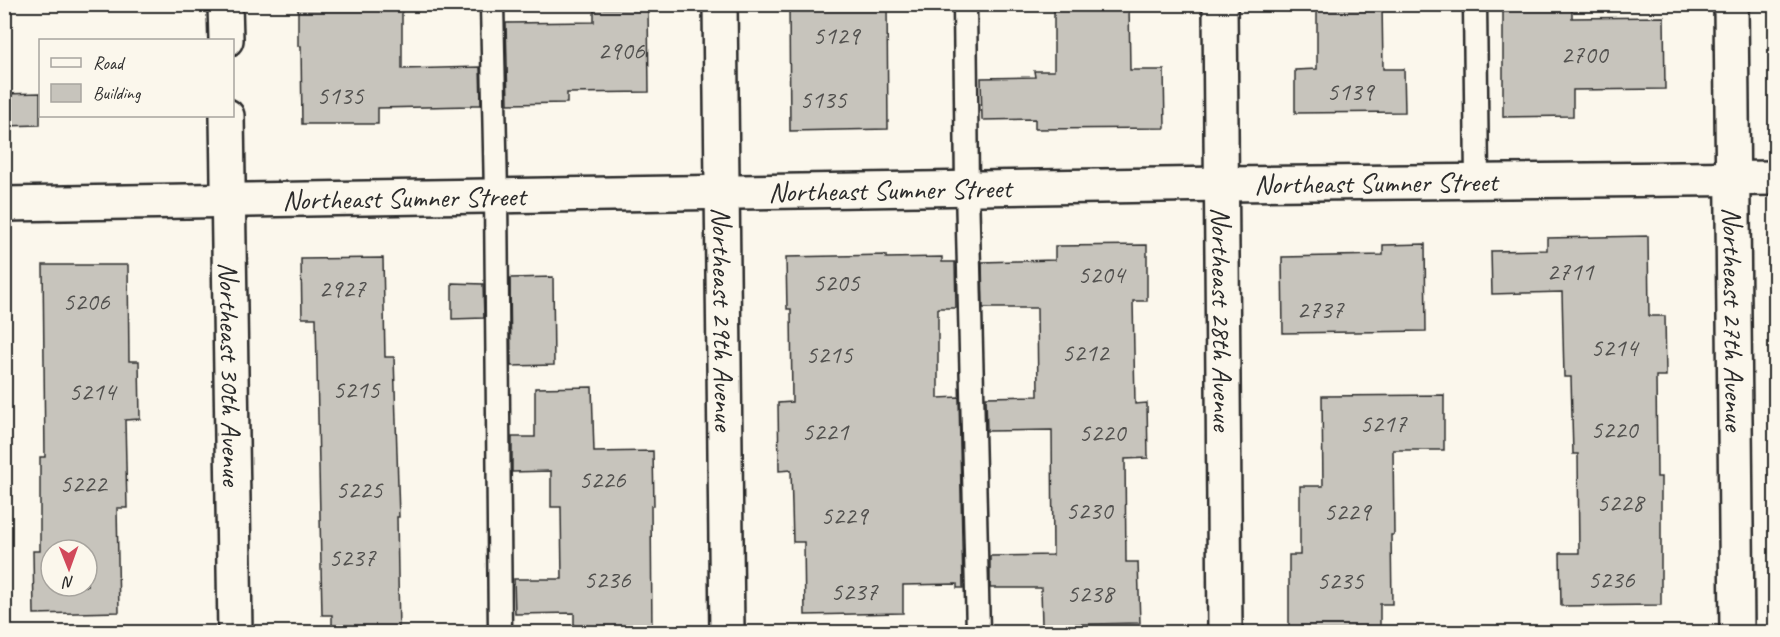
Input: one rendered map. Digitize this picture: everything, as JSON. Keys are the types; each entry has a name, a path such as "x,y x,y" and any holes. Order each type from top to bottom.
{"street":[{"path":"225,4 226,39"},
{"name":"Northeast 29th Avenue","path":"720,4 727,633"},
{"name":"Northeast 28th Avenue","path":"1220,4 1226,633"},
{"name":"Northeast 27th Avenue","path":"1731,4 1737,633"},
{"name":"Northeast 30th Avenue","path":"227,117 235,633"},
{"name":"Northeast Sumner Street","path":"4,204 1222,184 1776,178"}],"lane":[{"path":"492,4 500,633"},
{"path":"965,4 967,188 978,633"},
{"path":"1475,4 1477,181"}],"building":[{"path":"298,4 402,4 402,69 480,67 481,105 378,108 378,124 302,124"},
{"path":"789,4 887,4 888,129 790,131"},
{"path":"1054,4 1129,4 1130,70 1164,70 1165,128 1035,129 1035,119 982,120 981,78 1035,77 1034,71 1054,71"},
{"path":"1317,4 1382,4 1383,69 1404,69 1405,112 1295,113 1295,70 1317,69"},
{"path":"1503,4 1572,4 1572,18 1664,17 1665,89 1573,90 1573,116 1503,117"},
{"path":"594,8 648,8 649,92 567,93 567,103 508,104 506,23 594,22"},
{"path":"39,93 40,125 4,126 4,94"},
{"path":"1648,236 1649,316 1665,316 1666,376 1656,376 1657,477 1661,477 1661,605 1561,606 1560,553 1579,553 1578,454 1573,454 1571,377 1564,377 1562,292 1492,294 1491,251 1547,250 1547,238"},
{"path":"1425,244 1426,331 1283,333 1282,257 1383,255 1383,245"},
{"path":"1147,245 1147,301 1133,301 1135,404 1147,403 1148,458 1125,459 1126,562 1138,562 1140,623 1042,625 1041,588 990,588 990,556 1053,555 1052,430 987,431 986,397 1038,396 1037,308 983,308 982,262 1055,260 1055,246"},
{"path":"886,255 886,258 942,257 942,262 955,262 956,308 938,308 938,398 959,397 963,588 957,588 957,584 903,585 903,613 805,615 804,542 793,542 791,470 779,471 778,403 792,402 791,309 787,309 786,257"},
{"path":"383,258 385,357 394,357 399,517 397,517 399,633 332,633 332,615 322,615 316,318 302,318 301,259"},
{"path":"43,265 128,265 129,361 139,361 140,419 125,420 127,508 117,508 119,612 34,614 33,551 39,551 39,598 99,598 99,538 40,538 40,457 45,457"},
{"path":"553,277 554,365 511,366 510,278"},
{"path":"452,283 483,284 484,318 452,319"},
{"path":"592,387 594,452 653,451 652,633 574,633 574,613 515,614 514,579 562,579 561,507 551,507 551,471 512,472 512,437 535,437 535,388"},
{"path":"1444,395 1444,450 1393,450 1392,604 1380,604 1380,633 1289,633 1289,555 1300,555 1300,486 1323,486 1322,396"}]}
